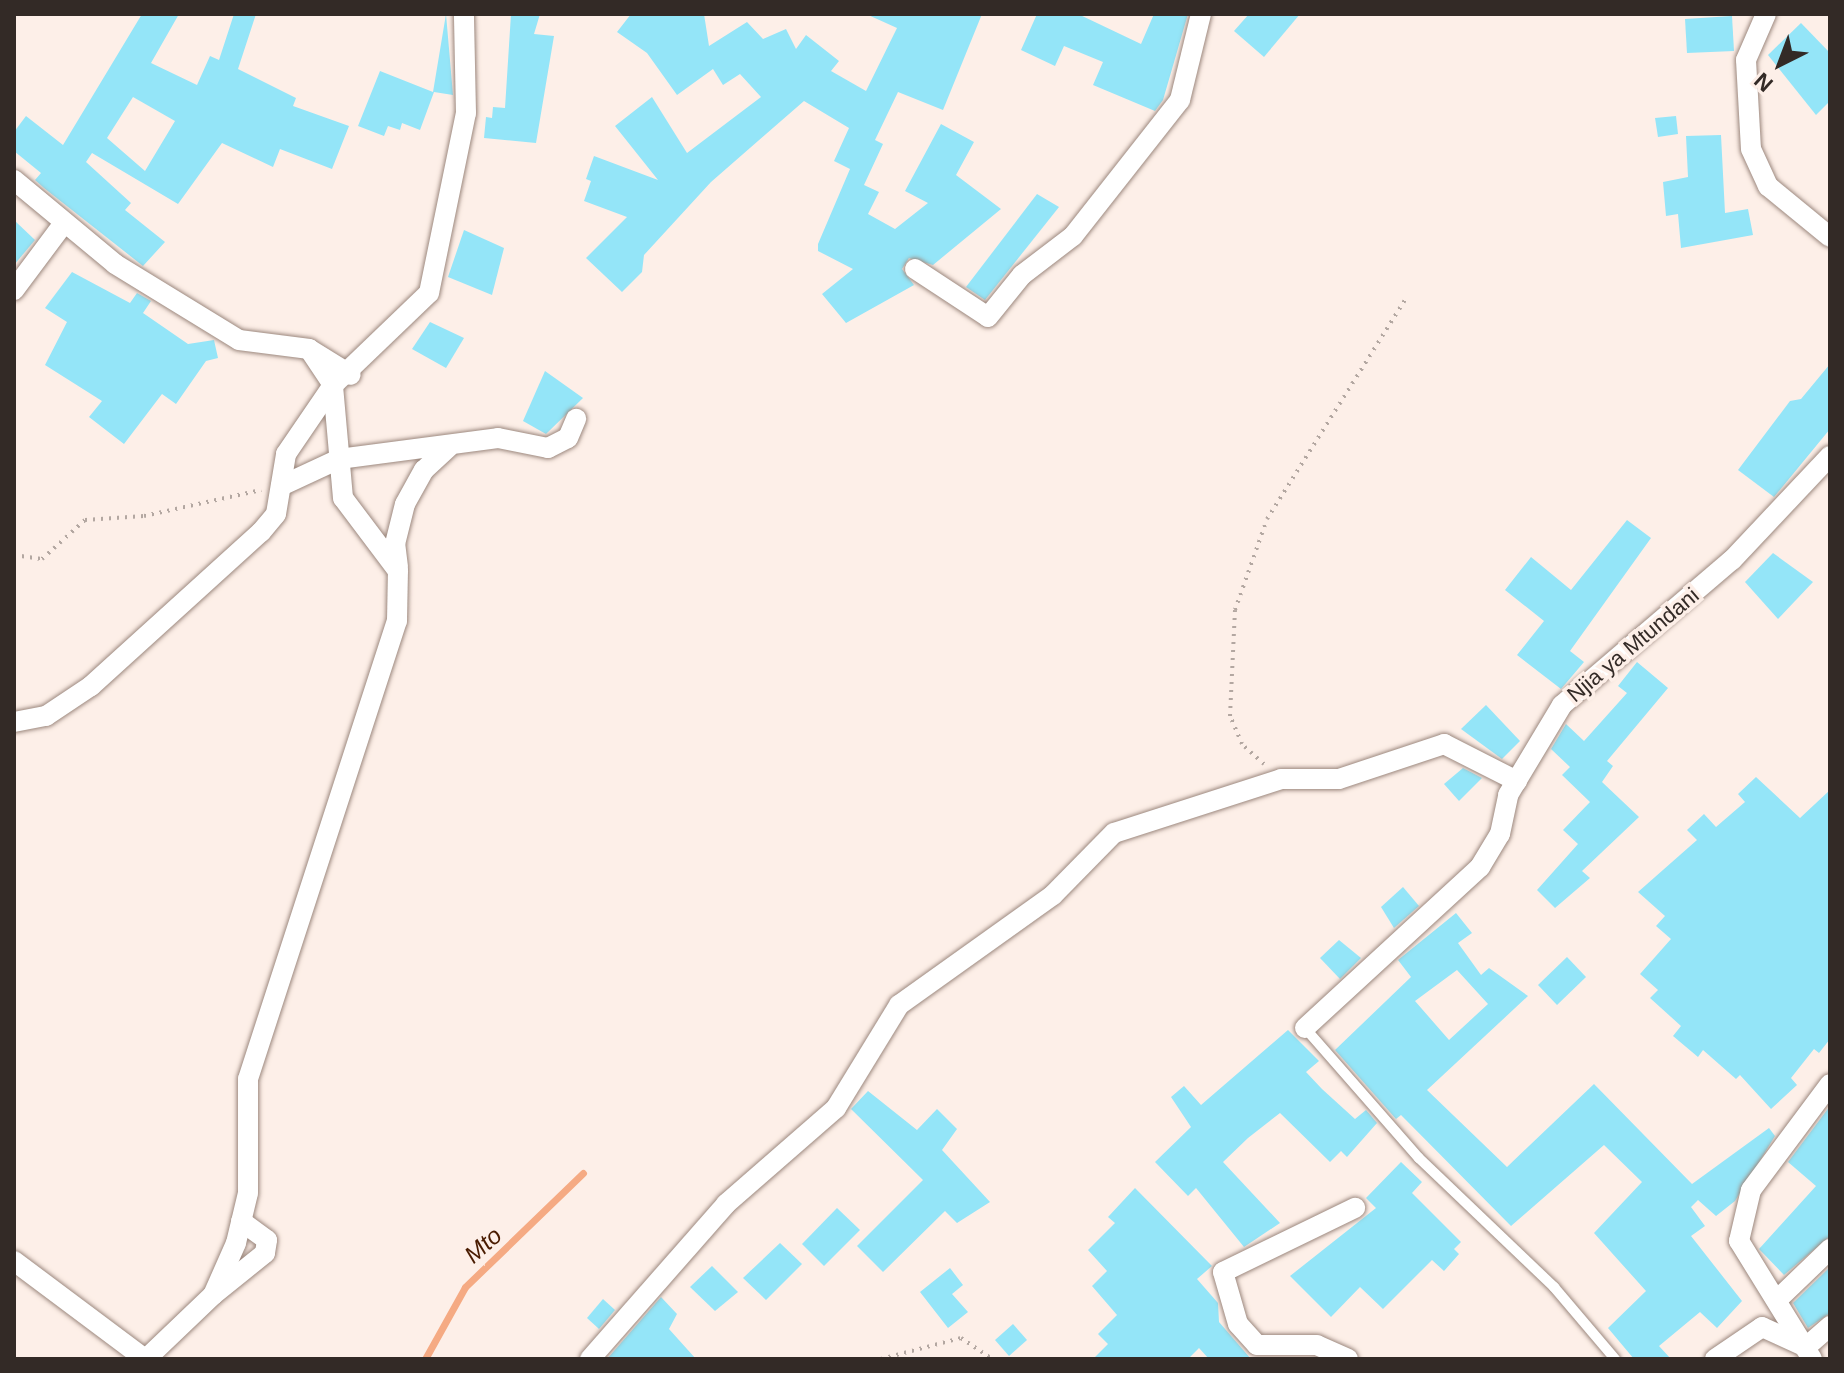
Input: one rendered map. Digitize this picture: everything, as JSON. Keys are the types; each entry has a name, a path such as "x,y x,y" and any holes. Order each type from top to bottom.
{"street":[{"path":"14,722 46,716 91,686 261,532 276,514 286,454 342,380 429,293 466,113 464,14"},
{"path":"915,269 988,317 1022,275 1073,236 1180,100 1201,14"},
{"path":"1766,14 1746,60 1751,149 1768,186 1830,237"},
{"path":"14,180 64,223 239,340 309,349 342,380 339,459 343,498 398,571"},
{"path":"14,290 64,223"},
{"path":"281,486 339,459 449,447 498,438 548,448 568,438 576,419"},
{"path":"213,1295 241,1221 248,1079 397,621 395,544 405,504 424,470 449,447"},
{"name":"Njia ya Mtundani","path":"1305,1028 1480,867 1517,781 1562,705 1732,560 1830,456"},
{"path":"590,1359 726,1204 836,1108 899,1005 1053,895 1114,833 1281,779 1339,779 1444,744 1517,781"},
{"path":"1809,1353 1739,1241 1751,1190 1830,1084"},
{"path":"1348,1359 1317,1345 1257,1345 1238,1324 1223,1272 1355,1208"},
{"path":"14,1261 146,1359 213,1295 265,1253 267,1240 241,1221"},
{"path":"1777,1300 1830,1249"},
{"path":"1809,1353 1830,1326"},
{"path":"1715,1359 1762,1327 1809,1353"}],"lane":[{"path":"1305,1028 1419,1158 1554,1287 1615,1359"}],"path":[{"path":"1281,779 1242,744 1230,716 1235,610 1267,519 1405,300"},
{"path":"14,555 42,559 85,520 144,516 281,486"},
{"path":"881,1359 961,1338 992,1359"}],"building":[{"path":"142,14 179,14 151,63 197,85 210,56 219,60 234,14 256,14 238,69 296,98 293,106 349,126 332,169 280,149 273,167 222,143 178,204 92,153 86,162 131,203 125,210 165,242 143,266 35,180 41,173 14,151 14,132 26,116 63,145","holes":["133,97 175,121 145,171 107,138"]},
{"path":"446,14 453,95 434,92 420,130 402,123 400,130 388,126 384,136 358,126 380,71 433,92"},
{"path":"511,14 540,14 534,34 554,36 536,143 484,138 486,117 492,118 493,107 505,108"},
{"path":"631,14 704,14 709,46 747,22 763,39 786,29 796,49 806,35 839,61 831,71 866,91 897,28 866,14 982,14 943,110 898,92 875,140 883,144 864,185 879,192 868,214 895,229 928,203 905,191 941,124 974,142 956,175 1001,209 933,265 909,258 902,269 914,285 846,323 822,294 853,269 818,251 818,244 850,169 834,161 849,128 804,101 711,182 644,255 642,272 622,292 586,258 627,217 584,201 591,181 586,179 594,156 658,180 615,126 652,97 687,153 761,97 740,74 723,85 713,69 677,95 647,53 617,32"},
{"path":"1037,14 1078,14 1141,44 1154,14 1188,14 1163,100 1155,111 1093,85 1103,62 1064,46 1055,66 1021,50"},
{"path":"1249,14 1300,14 1264,57 1234,31"},
{"path":"1732,16 1734,51 1687,53 1685,19"},
{"path":"1801,23 1830,53 1830,101 1816,115 1768,55"},
{"path":"1676,116 1678,134 1658,137 1655,118"},
{"path":"1721,135 1725,213 1748,209 1753,235 1681,248 1678,214 1666,216 1663,182 1688,177 1686,136"},
{"path":"1037,194 1059,207 985,300 966,287"},
{"path":"14,220 35,240 14,265"},
{"path":"464,230 504,248 492,295 448,277"},
{"path":"72,272 130,303 137,293 151,301 143,313 188,344 214,340 218,358 206,361 176,404 162,394 124,444 89,417 102,401 45,365 67,322 45,308"},
{"path":"430,322 464,338 446,368 412,349"},
{"path":"1830,364 1830,429 1774,497 1738,470 1790,401 1801,399"},
{"path":"545,371 583,398 546,434 523,421"},
{"path":"1627,520 1651,538 1570,651 1584,662 1561,689 1517,655 1544,621 1505,590 1531,557 1571,590"},
{"path":"1773,553 1813,582 1778,619 1745,582"},
{"path":"1637,662 1668,688 1607,761 1613,766 1602,782 1639,817 1582,871 1590,878 1555,908 1537,890 1578,844 1563,830 1590,802 1562,775 1570,767 1551,749 1566,724 1584,741 1627,693 1618,686"},
{"path":"1486,705 1520,741 1502,759 1461,729"},
{"path":"1463,768 1482,778 1459,801 1444,784"},
{"path":"1756,777 1800,818 1830,790 1830,1039 1819,1053 1814,1049 1791,1078 1797,1085 1771,1109 1740,1075 1736,1079 1703,1050 1698,1057 1673,1036 1681,1026 1650,998 1658,990 1640,974 1671,939 1656,926 1665,916 1638,892 1697,840 1687,830 1704,814 1716,827 1745,802 1738,794"},
{"path":"1403,887 1419,906 1394,928 1381,907"},
{"path":"1456,913 1472,933 1458,943 1481,975 1489,968 1528,996 1427,1090 1507,1167 1594,1084 1692,1184 1769,1128 1775,1136 1735,1201 1716,1216 1698,1200 1691,1207 1705,1226 1691,1236 1742,1301 1717,1328 1700,1312 1659,1346 1671,1359 1634,1359 1608,1328 1646,1291 1594,1233 1642,1182 1604,1145 1511,1226 1401,1115 1396,1119 1335,1050 1411,977 1398,960","holes":["1457,970 1488,1004 1449,1040 1415,1001"]},
{"path":"1339,940 1361,958 1340,979 1320,958"},
{"path":"1567,957 1586,977 1557,1005 1538,985"},
{"path":"1288,1030 1319,1061 1306,1072 1322,1089 1355,1119 1366,1110 1377,1123 1347,1157 1341,1151 1330,1162 1280,1113 1248,1138 1223,1162 1280,1223 1244,1247 1196,1188 1188,1196 1155,1162 1191,1127 1171,1097 1184,1086 1201,1105"},
{"path":"868,1091 917,1130 937,1109 957,1129 942,1150 990,1202 957,1223 945,1211 883,1272 857,1246 923,1180 851,1109"},
{"path":"1830,1106 1830,1236 1784,1275 1759,1249 1816,1186 1788,1162"},
{"path":"1401,1162 1422,1182 1412,1193 1461,1242 1454,1249 1459,1254 1444,1271 1432,1260 1383,1309 1360,1287 1331,1317 1290,1276 1376,1208 1366,1198"},
{"path":"1135,1188 1212,1266 1197,1279 1218,1303 1219,1322 1251,1359 1209,1359 1199,1348 1188,1359 1093,1359 1108,1344 1098,1334 1117,1315 1092,1286 1107,1271 1088,1250 1115,1223 1108,1217"},
{"path":"837,1208 860,1230 824,1266 802,1244"},
{"path":"780,1243 802,1264 766,1300 743,1278"},
{"path":"712,1266 738,1292 715,1311 690,1287"},
{"path":"1830,1267 1830,1313 1808,1328 1793,1303"},
{"path":"950,1268 963,1285 952,1294 968,1312 948,1328 920,1292"},
{"path":"661,1297 677,1314 669,1329 696,1359 607,1359"},
{"path":"603,1299 615,1310 599,1329 587,1318"},
{"path":"1013,1324 1027,1340 1009,1356 995,1340"}],"waterway":[{"name":"Mto","path":"425,1359 465,1287 583,1173"}]}
